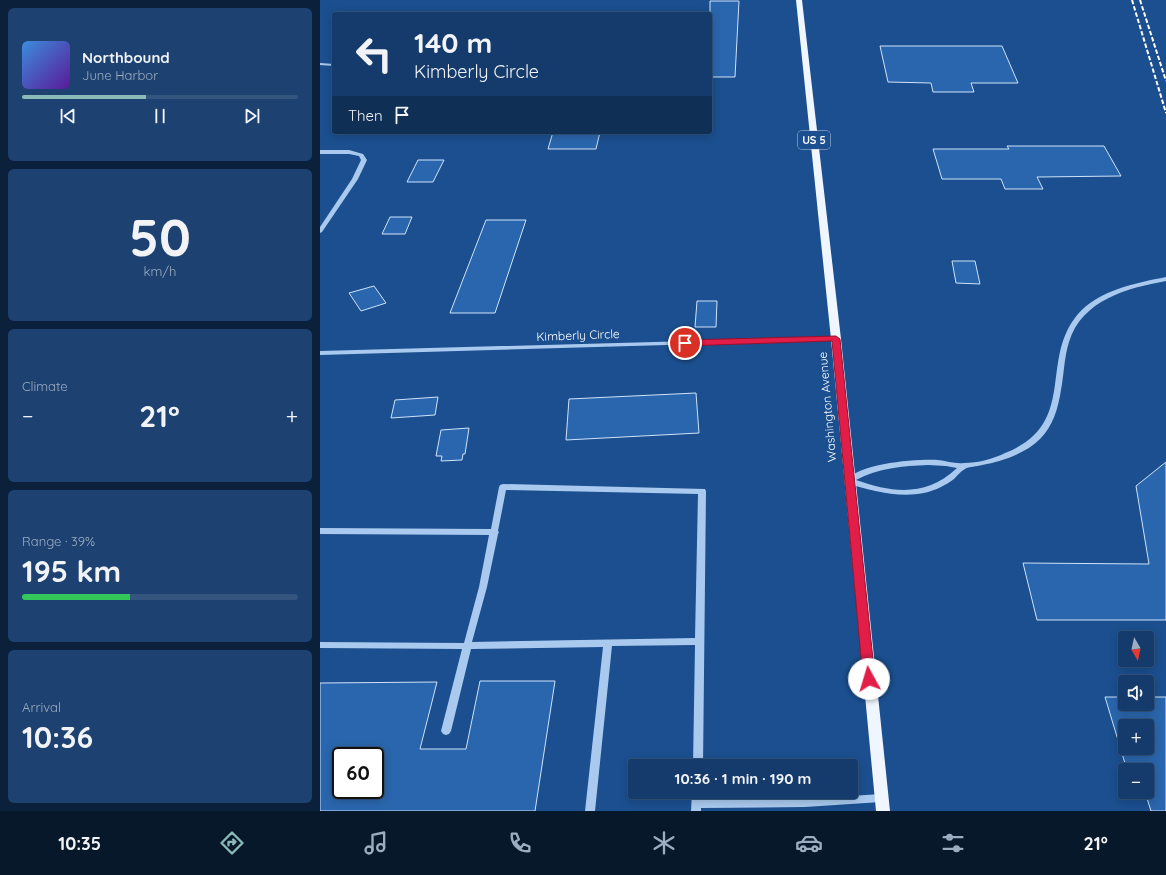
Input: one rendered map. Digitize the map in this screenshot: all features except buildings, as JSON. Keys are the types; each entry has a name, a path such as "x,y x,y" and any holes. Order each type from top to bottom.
{"main road":[{"name":"Washington Avenue","path":"799,0 836,339 882,805"}],"street":[{"path":"320,64 332,65"},
{"path":"320,152 349,152 361,155 364,160 355,179 320,231"},
{"path":"849,480 867,471 881,467 928,463 963,466 992,460 1010,454 1029,444 1044,431 1054,413 1067,340 1076,321 1090,308 1114,291 1140,283 1166,279"},
{"name":"Kimberly Circle","path":"320,353 836,339"},
{"path":"849,480 869,488 889,492 905,493 935,488 949,480 963,466"},
{"path":"446,732 483,587 503,487 702,491 698,759"},
{"path":"320,531 495,532"},
{"path":"320,645 467,646 700,640"},
{"path":"590,811 608,643"},
{"path":"696,807 805,803 882,805"}],"railway":[{"path":"1132,0 1166,113"},
{"path":"1140,0 1166,81"}],"route":[{"path":"685,343 836,339 869,679"}]}
